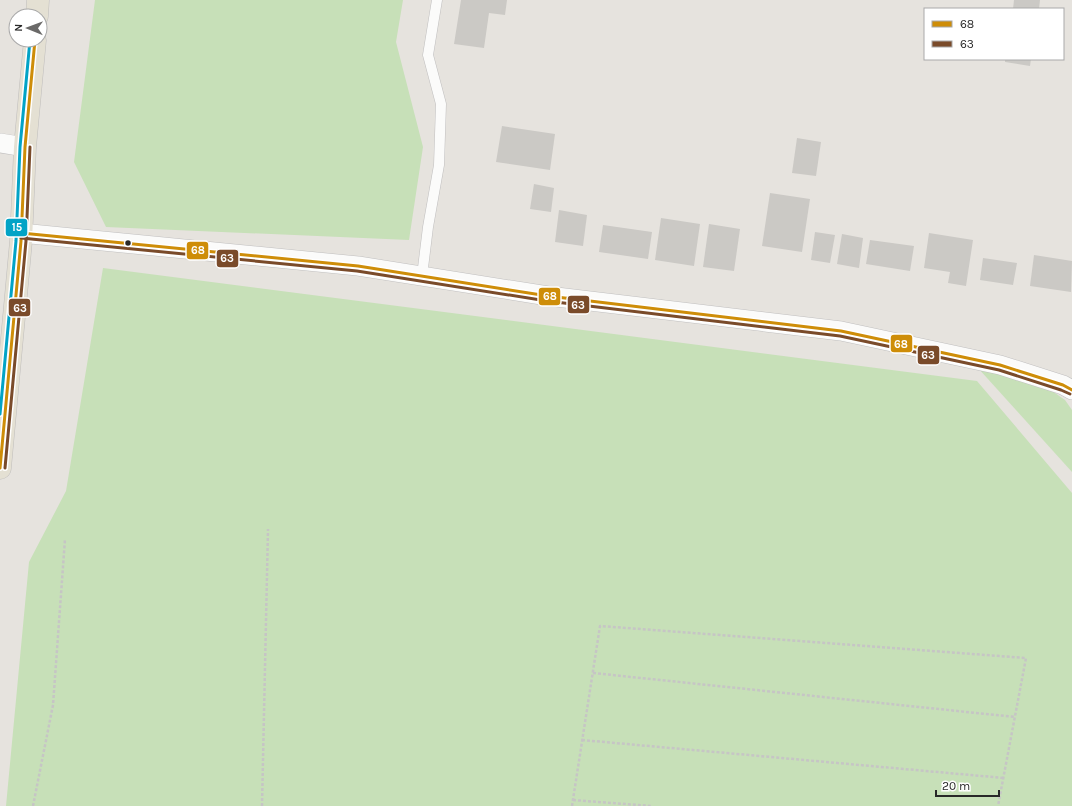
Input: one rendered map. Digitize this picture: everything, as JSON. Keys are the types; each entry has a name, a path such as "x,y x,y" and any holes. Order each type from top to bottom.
{"main road":[{"path":"0,468 21,233 25,147 34,48"}],"street":[{"path":"0,143 25,147"},
{"path":"21,233 358,266 548,296 841,331 1000,365 1063,385 1072,390"}],"lane":[{"path":"422,276 428,227 439,165 441,104 428,55 437,0"}],"path":[{"path":"262,806 268,529"},
{"path":"34,806 53,705 65,539"},
{"path":"572,806 600,626 1026,658 998,806"},
{"path":"593,673 1015,717"},
{"path":"582,740 1004,778"},
{"path":"573,800 651,806"}],"green space":[{"path":"95,0 403,0 396,42 423,147 409,240 106,227 74,162"},
{"path":"103,268 977,381 1072,493 1072,806 6,806 29,562 66,491"},
{"path":"978,368 1045,386 1065,400 1072,410 1072,472"}],"building":[{"path":"461,0 507,0 505,15 489,13 484,48 454,44"},
{"path":"1014,0 1040,0 1039,8 1013,8"},
{"path":"1005,60 1031,60 1030,66 1005,62"},
{"path":"502,126 555,134 550,170 496,162"},
{"path":"797,138 821,142 816,176 792,173"},
{"path":"534,184 554,188 551,212 530,209"},
{"path":"770,193 810,199 802,252 762,246"},
{"path":"559,210 587,215 583,246 555,242"},
{"path":"661,218 700,224 694,266 655,260"},
{"path":"709,224 740,229 734,271 703,267"},
{"path":"603,225 652,232 648,259 599,252"},
{"path":"815,232 835,235 830,263 811,260"},
{"path":"929,233 973,240 966,286 948,283 950,272 924,268"},
{"path":"842,234 863,238 859,268 837,264"},
{"path":"870,240 914,246 910,271 866,264"},
{"path":"1034,255 1072,261 1071,292 1030,286"},
{"path":"983,258 1017,263 1013,285 980,280"}],"transit line":[{"name":"15","path":"0,414 16,241 20,147 29,48"},
{"name":"68","path":"0,468 21,241 25,147 34,48"},
{"name":"63","path":"5,468 26,241 30,147"},
{"name":"68","path":"21,233 358,266 548,296 841,331 1000,365 1063,385 1072,390"},
{"name":"63","path":"21,238 357,271 547,301 840,336 999,370 1070,394"}]}
